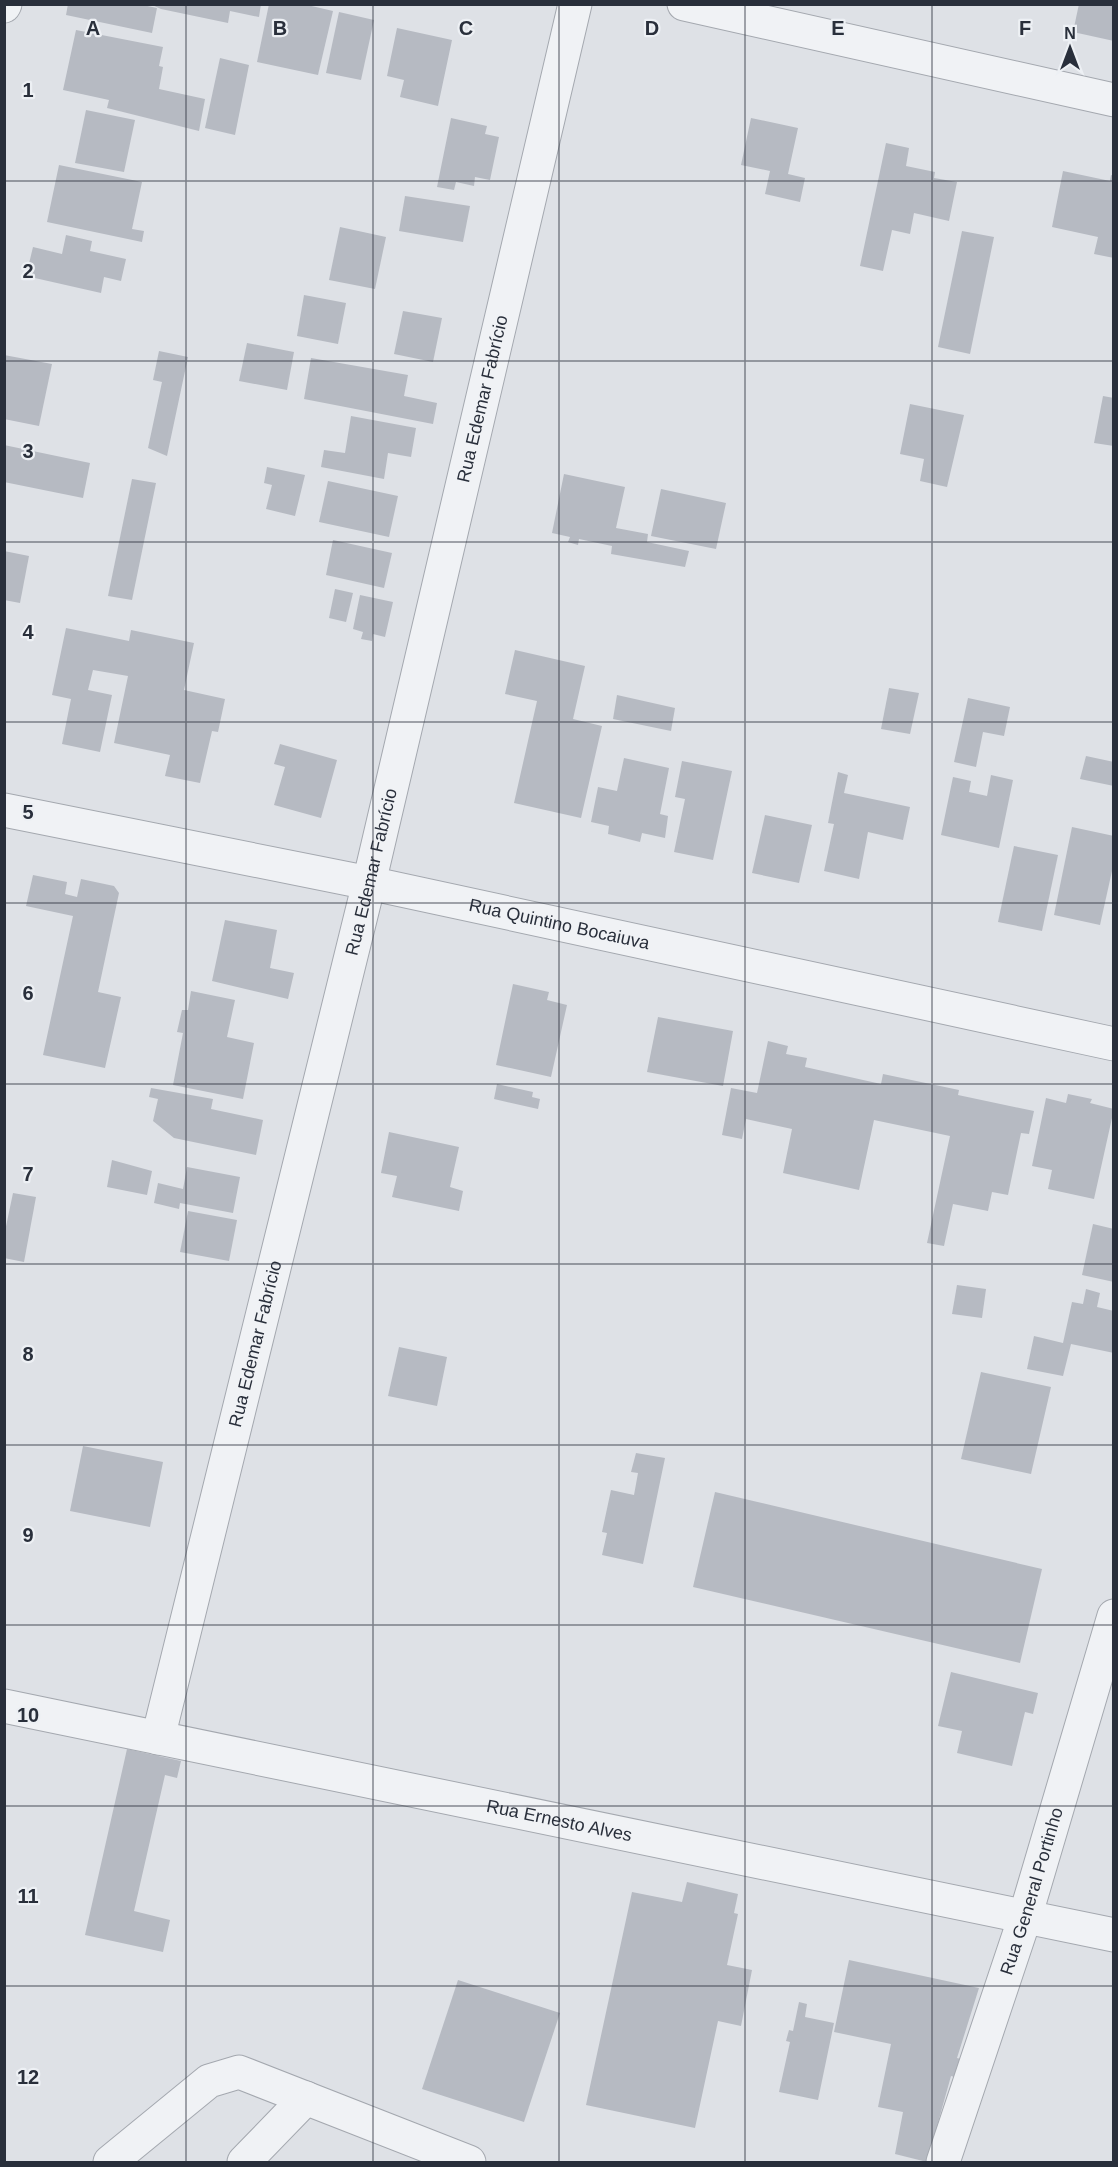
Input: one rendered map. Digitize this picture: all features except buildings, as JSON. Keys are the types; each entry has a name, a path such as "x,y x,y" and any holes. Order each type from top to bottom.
{"street":[{"name":"Rua Edemar Fabrício","path":"158,1737 369,883 575,4"},
{"path":"684,4 1113,100"},
{"name":"Rua Quintino Bocaiuva","path":"4,810 369,883 1113,1044"},
{"name":"Rua General Portinho","path":"943,2163 1025,1917 1113,1616"},
{"name":"Rua Ernesto Alves","path":"4,1706 1113,1935"},
{"path":"110,2163 209,2081 239,2072 469,2163"},
{"path":"244,2163 306,2098"}]}
